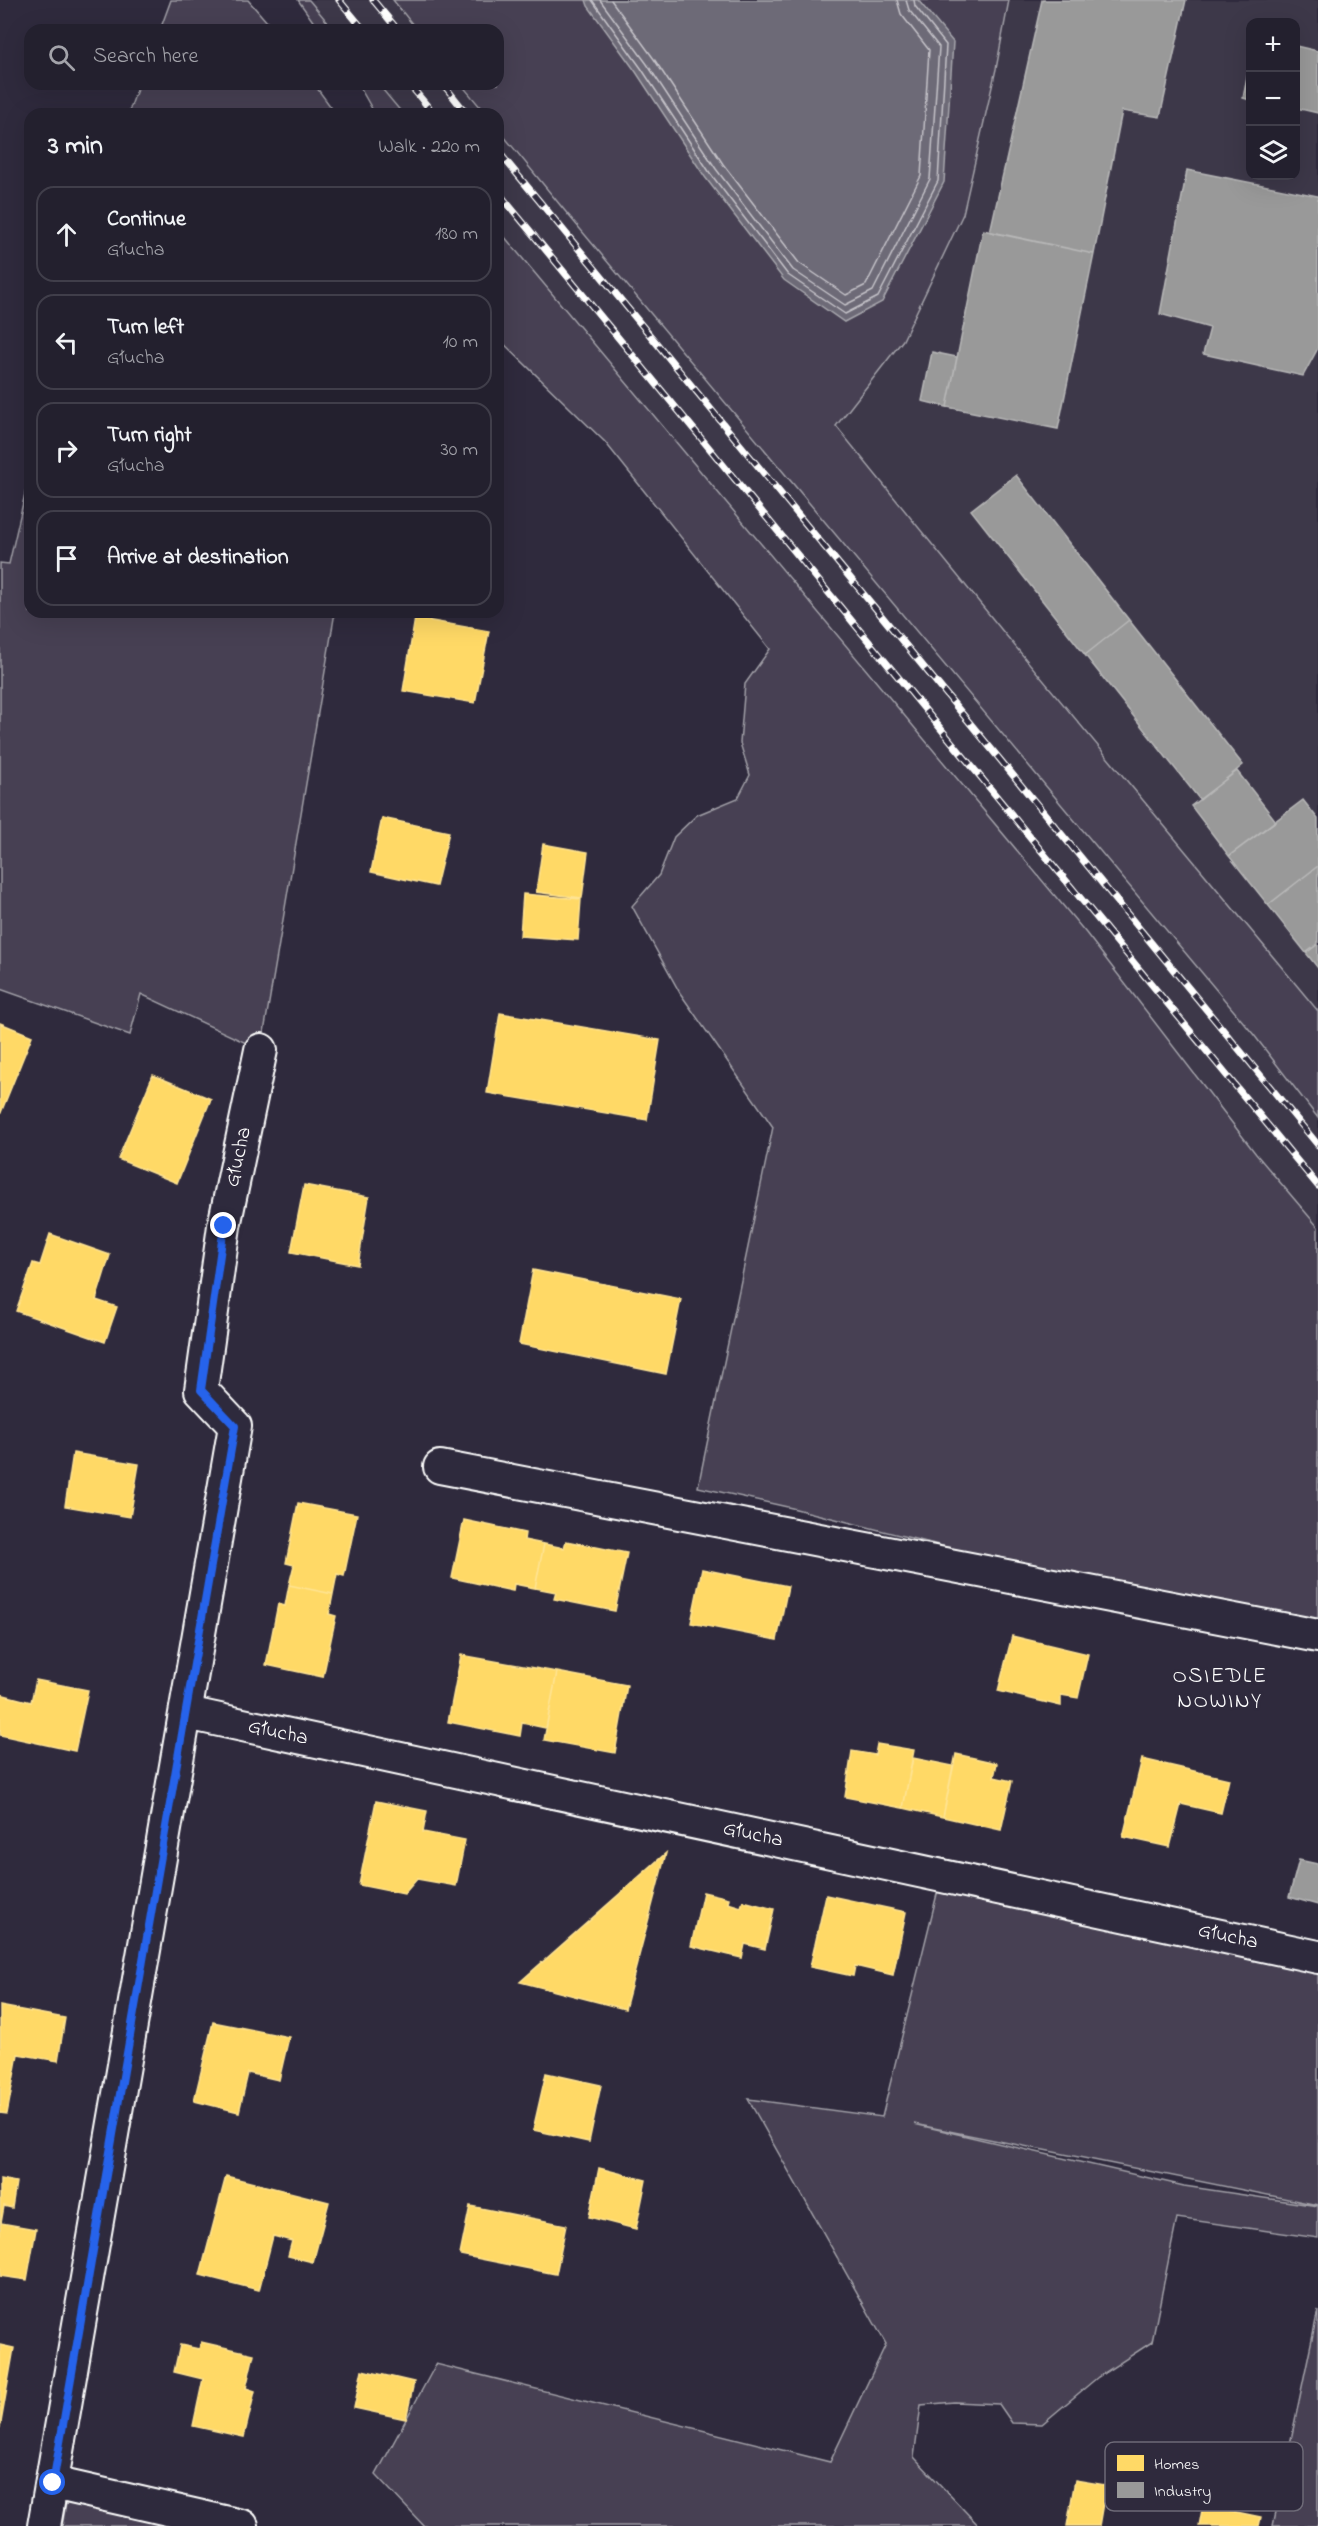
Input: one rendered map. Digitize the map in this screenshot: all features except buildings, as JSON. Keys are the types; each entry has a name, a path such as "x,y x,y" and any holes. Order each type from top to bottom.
{"street":[{"name":"Głucha","path":"44,2526 187,1713 235,1426 201,1390 224,1226 261,1050"},
{"path":"440,1467 1318,1636"},
{"name":"Głucha","path":"187,1713 1318,1957"},
{"path":"53,2483 242,2526"}],"shaded area":[{"path":"171,0 248,0 269,24 162,24"},
{"path":"298,0 309,0 329,24 315,24"},
{"path":"309,0 392,0 411,24 329,24"},
{"path":"393,0 1009,0 963,214 903,340 836,426 1005,634 1318,1011 1318,1118 1254,1035 504,136 504,108 481,108 466,90 504,90 504,24 412,24"},
{"path":"1009,0 1318,0 1318,1011 851,451 836,426 862,390 996,69"},
{"path":"137,90 318,90 332,108 130,108"},
{"path":"361,90 383,90 398,108 372,108"},
{"path":"383,90 465,90 479,108 398,108"},
{"path":"504,138 1254,1035 1318,1118 1318,1227 504,236"},
{"path":"504,236 1086,933 1256,1154 1318,1227 1318,1625 1054,1574 792,1508 698,1487 773,1127 680,993 632,906 659,875 674,837 697,815 738,798 750,775 740,743 745,684 770,649 605,442 504,344"},
{"path":"24,498 24,618 334,618 261,1050 141,994 130,1035 0,989 0,563 9,564"},
{"path":"938,1890 1318,1971 1318,2205 914,2124 1184,2186 1318,2206 1318,2238 1177,2218 1152,2342 1098,2377 1042,2424 1012,2423 999,2404 954,2402 921,2405 914,2457 979,2526 424,2526 376,2475 436,2364 830,2462 886,2344 748,2099 882,2117"},
{"path":"1318,2310 1317,2526 1273,2526 1276,2511 1303,2511 1303,2442 1290,2442"},
{"path":"67,2498 191,2526 62,2526"}],"water":[{"path":"586,0 918,0 953,42 944,182 882,302 844,322 784,280 705,177"}],"railway":[{"path":"339,0 359,24"},
{"path":"373,0 393,24"},
{"path":"414,90 429,108"},
{"path":"448,90 462,108"},
{"path":"504,158 1318,1145"},
{"path":"504,199 1318,1186"}],"district":[{"name":"OSIEDLE NOWINY","path":"1220,1690"}],"route":[{"path":"53,2483 235,1426 201,1390 224,1226"}]}
